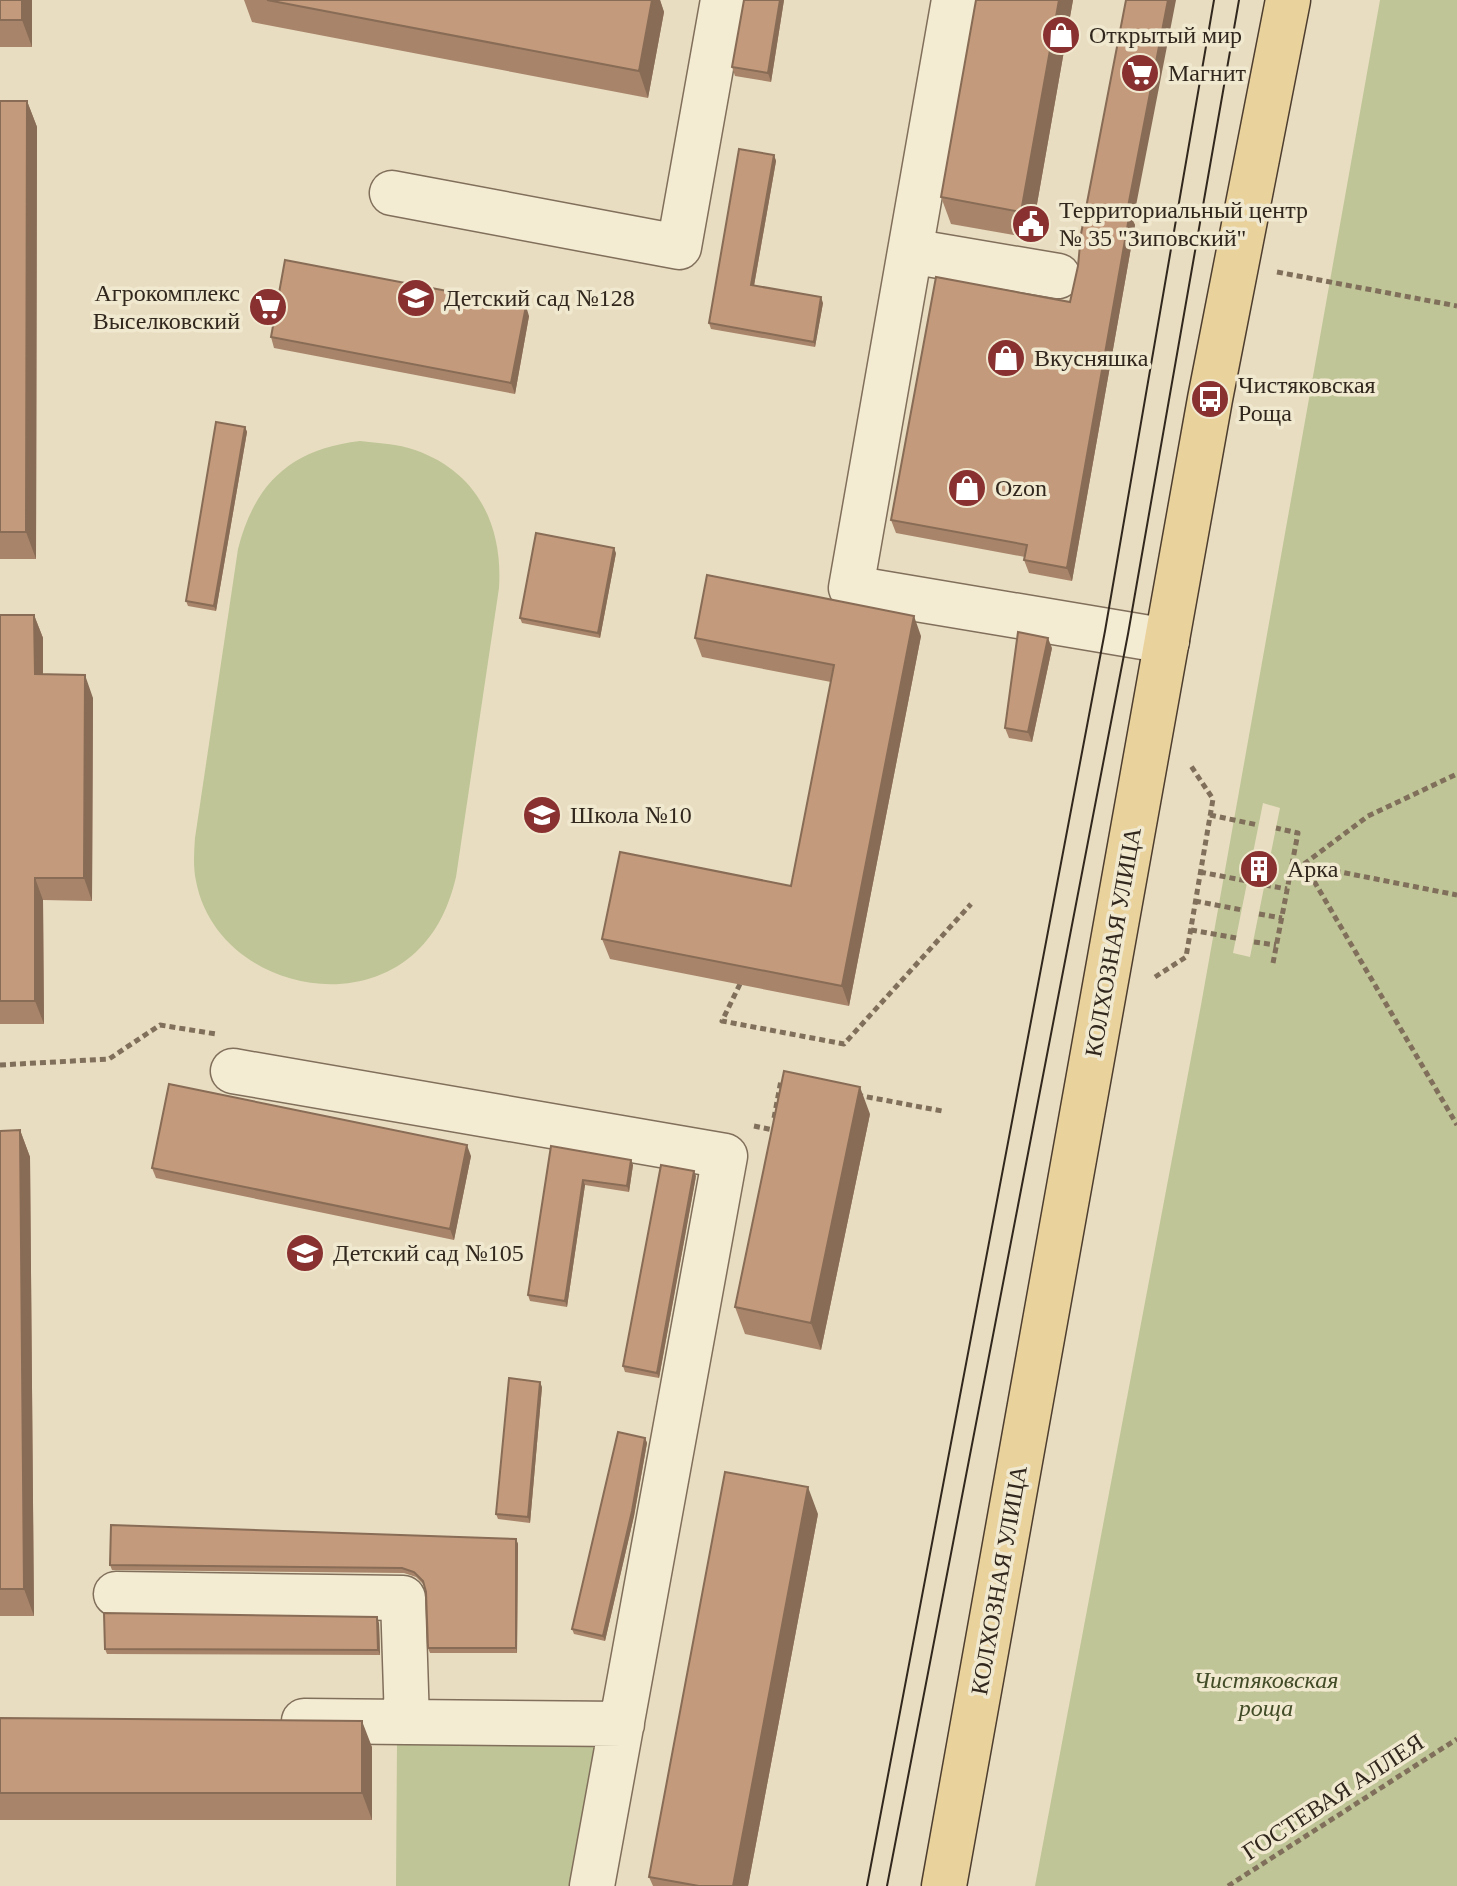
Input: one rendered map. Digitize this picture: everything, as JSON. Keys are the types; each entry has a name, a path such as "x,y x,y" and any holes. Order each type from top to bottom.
{"main road":[{"name":"КОЛХОЗНАЯ УЛИЦА","path":"944,1886 1210,399 1288,0"}],"lane":[{"path":"392,193 679,247 723,0"},
{"path":"954,0 851,588 1167,641"},
{"path":"910,251 1058,276"},
{"path":"233,1071 725,1156 592,1886"},
{"path":"116,1594 403,1598 407,1722"},
{"path":"266,1721 622,1724"}],"path":[{"path":"1276,271 1457,306"},
{"path":"1155,977 1186,957 1191,930 1213,799 1191,766"},
{"path":"1304,864 1368,816 1457,774"},
{"path":"1210,815 1258,825"},
{"path":"1273,963 1298,833 1276,828"},
{"path":"1304,864 1457,895"},
{"path":"1304,864 1457,1125"},
{"path":"1200,872 1247,881"},
{"path":"1265,885 1287,889"},
{"path":"1195,901 1242,910"},
{"path":"740,984 722,1021 844,1044 971,904"},
{"path":"1259,914 1282,918"},
{"path":"1191,930 1236,938"},
{"path":"1254,942 1277,945"},
{"path":"771,1141 781,1080 795,1083"},
{"path":"854,1094 942,1111"},
{"name":"ГОСТЕВАЯ АЛЛЕЯ","path":"1228,1886 1457,1739"}],"green space":[{"name":"Чистяковская роща","path":"1380,0 1457,0 1457,1886 1035,1886 1201,1005","holes":["1263,803 1280,808 1250,957 1233,953"]},
{"path":"360,441 415,450 455,472 470,487 491,523 499,565 499,588 456,877 446,908 424,944 387,972 354,982 320,984 286,977 255,963 228,942 208,914 196,881 195,838 238,549 245,525 266,487 296,461 336,445"},
{"path":"397,1742 596,1744 571,1886 396,1886"}],"building":[{"path":"0,0 22,0 22,20 0,20"},
{"path":"267,0 652,0 639,71"},
{"path":"744,0 780,0 768,73 732,67"},
{"path":"976,0 1059,0 1021,212 941,197"},
{"path":"1126,0 1168,0 1127,212 1130,212 1067,568 1024,560 1027,545 891,520 936,277 1070,302"},
{"path":"0,101 27,101 26,532 0,532"},
{"path":"739,149 774,155 751,285 821,297 814,342 709,323"},
{"path":"285,260 526,306 511,383 271,337"},
{"path":"216,422 245,427 214,606 186,601"},
{"path":"536,533 614,548 598,633 520,618"},
{"path":"707,575 914,616 842,986 602,939 620,852 791,886 834,665 695,638"},
{"path":"0,615 34,615 35,674 85,675 84,878 35,878 35,1001 0,1001"},
{"path":"1018,632 1048,638 1028,732 1005,728"},
{"path":"784,1071 860,1087 811,1323 735,1307"},
{"path":"169,1084 467,1145 450,1229 152,1168"},
{"path":"20,1130 24,1589 0,1589 0,1131"},
{"path":"551,1146 631,1160 627,1186 583,1180 565,1301 528,1295"},
{"path":"661,1165 694,1171 657,1373 623,1366"},
{"path":"509,1378 540,1382 528,1517 496,1514"},
{"path":"618,1432 645,1438 632,1511 603,1636 572,1629"},
{"path":"725,1472 808,1487 733,1886 699,1886 649,1877"},
{"path":"111,1525 516,1539 516,1648 428,1648 423,1581 414,1572 402,1568 110,1565"},
{"path":"104,1613 377,1617 378,1650 105,1649"},
{"path":"0,1718 362,1721 362,1793 0,1793"}],"tram line":[{"path":"867,1886 1105,631 1214,0"},
{"path":"887,1886 1128,634 1239,0"}],"place":[{"name":"Открытый мир","path":"1061,35"},
{"name":"Магнит","path":"1140,73"},
{"name":"Территориальный центр № 35 \"Зиповский\"","path":"1031,224"},
{"name":"Детский сад №128","path":"416,298"},
{"name":"Агрокомплекс Выселковский","path":"268,307"},
{"name":"Вкусняшка","path":"1006,358"},
{"name":"Чистяковская Роща","path":"1210,399"},
{"name":"Ozon","path":"967,488"},
{"name":"Школа №10","path":"542,815"},
{"name":"Арка","path":"1259,869"},
{"name":"Детский сад №105","path":"305,1253"}]}
